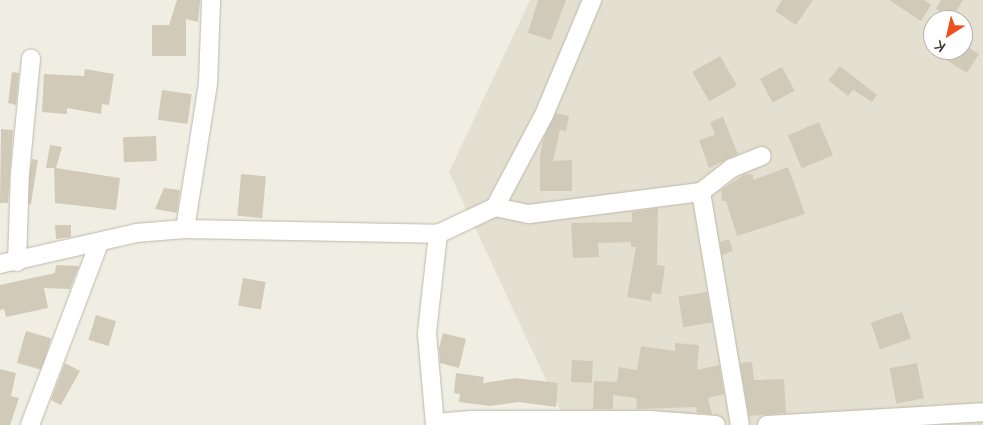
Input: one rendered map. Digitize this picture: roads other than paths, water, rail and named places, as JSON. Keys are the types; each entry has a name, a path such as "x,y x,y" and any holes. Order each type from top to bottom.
{"street":[{"path":"185,230 208,83 211,0"},
{"path":"32,59 9,263 136,233 185,230 438,234 495,207 544,115 592,0"},
{"path":"495,207 529,214 700,192 732,168 762,156"},
{"path":"700,192 740,425"},
{"path":"438,234 427,334 435,424 471,420 650,420 716,425"},
{"path":"30,425 99,243"},
{"path":"767,425 983,412"}]}
